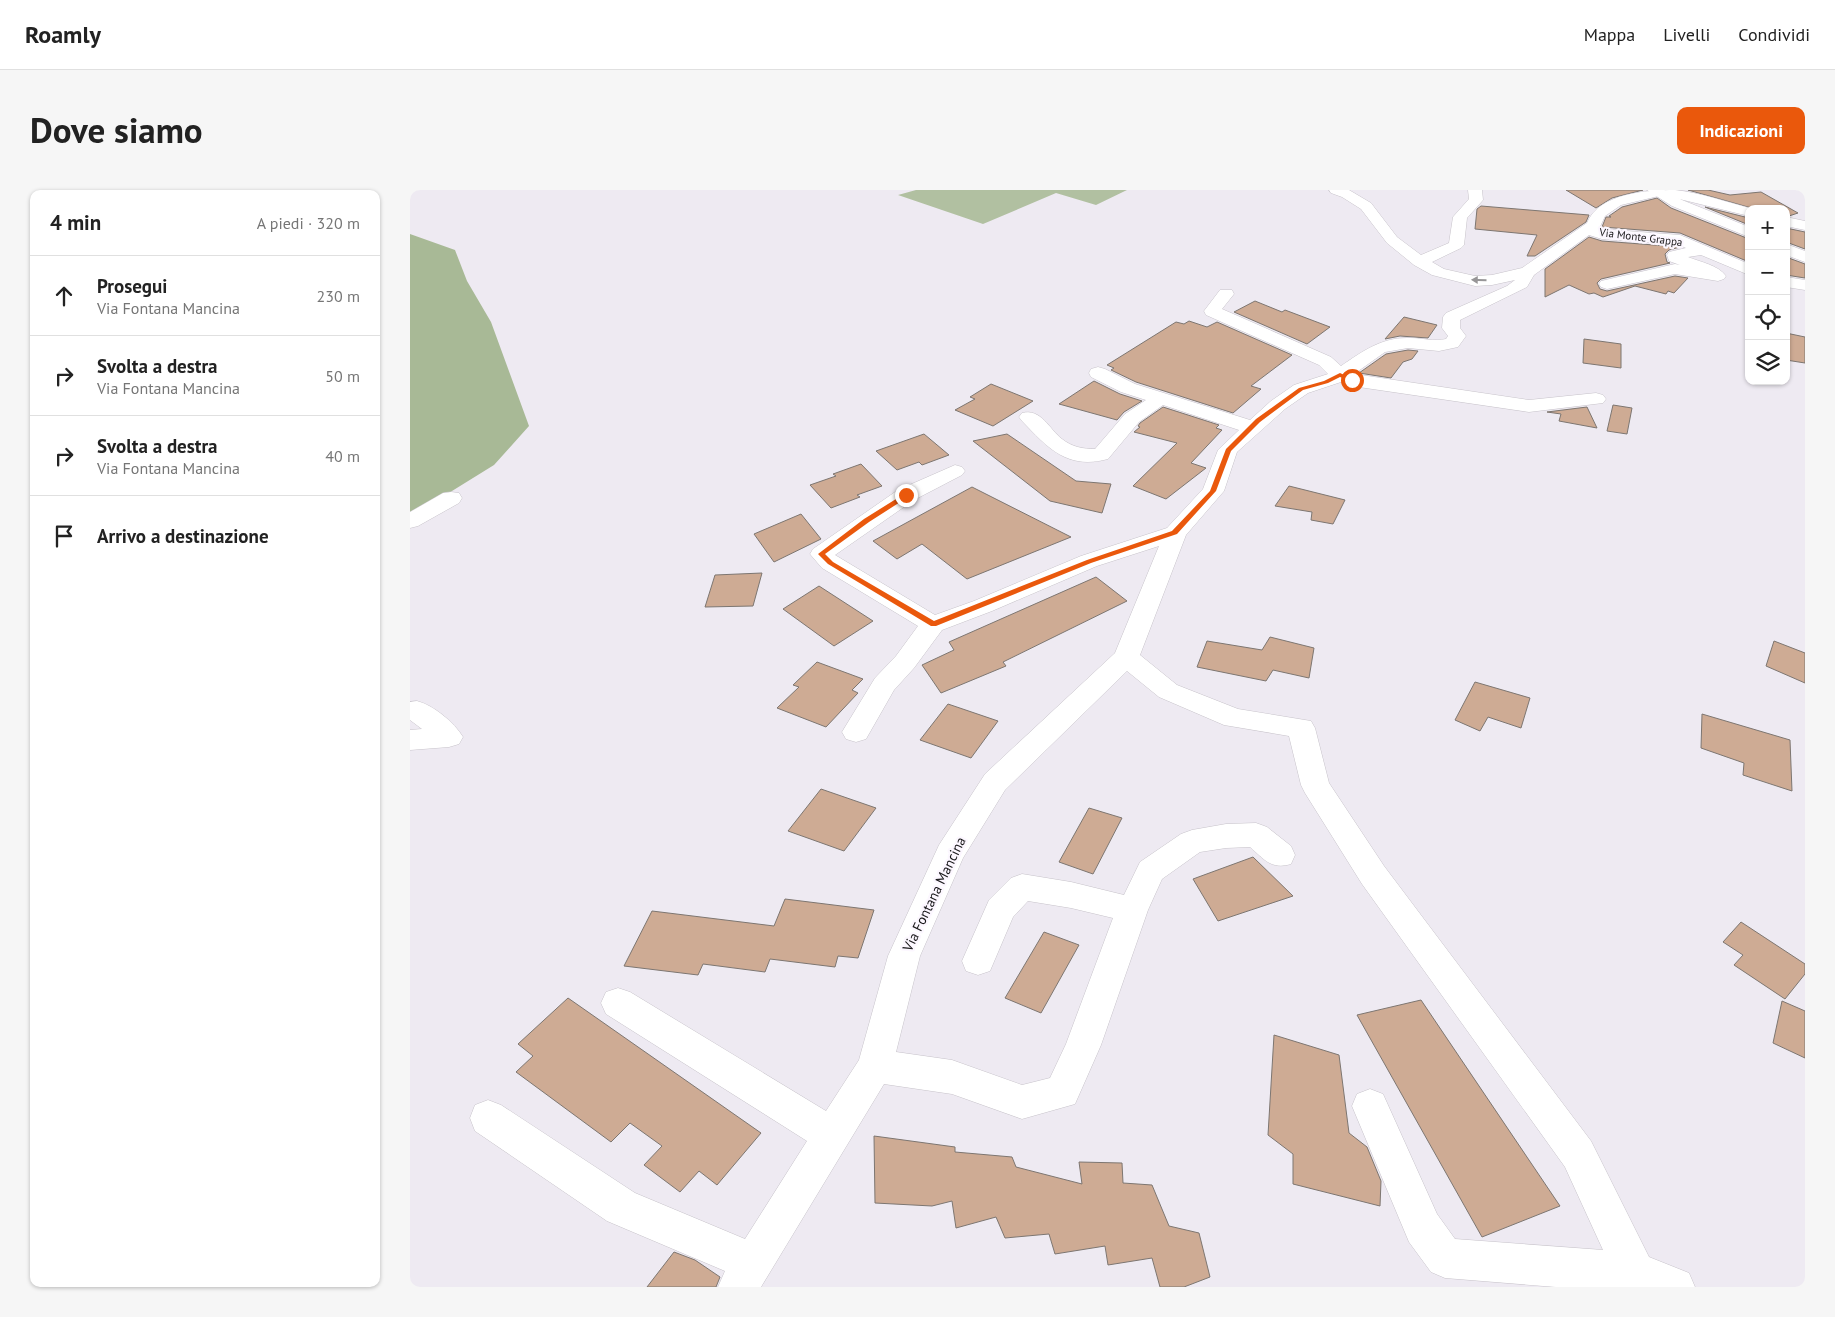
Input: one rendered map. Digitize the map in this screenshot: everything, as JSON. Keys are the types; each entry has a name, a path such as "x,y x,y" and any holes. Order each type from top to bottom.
{"street":[{"path":"1336,190 1347,194 1366,206 1392,240 1420,262 1444,274 1475,280 1492,280 1527,272 1594,225 1598,214 1606,207 1632,197 1656,191 1667,191 1745,211"},
{"path":"1360,190 1370,196 1372,200 1366,206"},
{"path":"1420,262 1456,245 1460,217 1476,200 1475,190"},
{"path":"1656,191 1677,203 1745,231"},
{"path":"1744,197 1754,205"},
{"path":"1790,222 1805,226"},
{"name":"Via Monte Grappa","path":"1587,230 1602,234 1680,240 1745,268"},
{"path":"1607,284 1675,268 1718,276 1710,270 1676,258 1675,255 1701,250"},
{"path":"1788,250 1805,257"},
{"name":"Via Fontana Mancina","path":"746,1275 874,1066 904,956 950,854 995,782 1126,657 1175,533 1213,491 1228,450 1278,404 1301,389 1326,382 1340,375 1380,348 1400,344 1439,346 1452,343 1457,336 1451,328 1452,317 1513,290 1521,284 1527,272"},
{"path":"1790,283 1805,285"},
{"path":"1226,294 1212,312 1325,361 1340,375 1352,380 1529,406 1596,399"},
{"path":"1098,373 1128,388 1251,427"},
{"path":"1029,417 1055,444 1078,455 1101,455 1132,418 1161,398"},
{"path":"856,732 884,684 905,662 934,624 830,563 821,554 906,495 955,471"},
{"path":"410,521 451,498"},
{"name":"Via Fontana Mancina","path":"934,624 1089,561 1175,533"},
{"path":"1126,657 1168,691 1234,718 1301,728 1315,785 1373,875 1578,1154 1629,1280"},
{"path":"410,711 417,710 449,737 410,740"},
{"path":"874,1066 952,1077 1022,1102 1062,1092 1083,1045 1132,910 1151,871 1192,842 1226,836 1256,835 1280,855"},
{"path":"978,961 1000,909 1022,887 1072,895 1132,910"},
{"path":"618,1003 832,1136"},
{"path":"1370,1106 1423,1228 1445,1258 1675,1287"},
{"path":"488,1118 621,1207 746,1275"}],"green space":[{"path":"916,190 1127,190 1096,205 1056,193 983,224 898,195"},
{"path":"410,234 455,250 467,281 491,322 529,426 494,465 410,517"}],"building":[{"path":"1566,190 1643,190 1612,198 1596,208"},
{"path":"1688,190 1708,190 1730,195 1761,192 1784,205 1745,206"},
{"path":"1657,198 1671,208 1745,237 1745,260 1680,233 1602,227 1606,217 1611,217 1609,216 1622,207"},
{"path":"1481,206 1589,215 1586,222 1535,256 1527,256 1537,235 1475,229 1477,209"},
{"path":"1705,207 1745,217 1745,223"},
{"path":"1790,208 1798,213 1790,216"},
{"path":"1790,229 1805,232 1805,249 1790,243"},
{"path":"1589,237 1602,241 1680,247 1669,250 1665,254 1667,262 1670,263 1601,279 1597,283 1600,289 1607,291 1675,276 1688,278 1674,293 1668,291 1666,294 1635,286 1603,297 1594,293 1589,294 1569,285 1545,297 1545,269"},
{"path":"1790,258 1805,264 1805,278 1790,276"},
{"path":"1255,301 1282,312 1285,310 1330,327 1307,344 1234,312"},
{"path":"1404,317 1437,325 1428,338 1400,336 1385,339"},
{"path":"1189,321 1207,327 1217,322 1292,355 1251,386 1261,389 1233,413 1136,382 1111,370 1114,368 1107,365 1176,322 1184,324"},
{"path":"1790,334 1805,337 1805,363 1790,361"},
{"path":"1584,339 1621,344 1621,368 1583,363"},
{"path":"1408,350 1418,351 1412,359 1403,362 1391,378 1359,373 1386,354"},
{"path":"1094,381 1120,394 1142,401 1124,412 1117,420 1059,404"},
{"path":"991,384 1033,401 993,426 955,410 975,399 970,397"},
{"path":"1613,405 1632,408 1627,434 1607,431"},
{"path":"1163,407 1219,425 1216,428 1222,430 1191,463 1206,468 1166,499 1133,486 1177,443 1134,432 1140,427 1138,426 1140,423"},
{"path":"1587,407 1597,428 1559,421 1561,414 1547,412"},
{"path":"924,434 949,455 922,465 919,462 897,470 876,451"},
{"path":"1007,434 1076,481 1111,484 1102,513 1050,501 973,441"},
{"path":"861,464 882,486 857,495 860,497 831,508 810,485 836,476 833,474"},
{"path":"1289,486 1345,500 1333,524 1311,520 1312,512 1275,506"},
{"path":"972,487 1071,537 967,579 922,544 897,559 873,541"},
{"path":"801,514 821,539 774,562 754,534"},
{"path":"762,573 753,606 705,607 715,575"},
{"path":"1096,577 1127,601 1003,662 1006,666 941,693 922,665 954,650 949,642"},
{"path":"819,586 873,621 834,646 783,609"},
{"path":"1270,637 1314,648 1309,678 1273,670 1266,681 1197,667 1207,641 1262,650"},
{"path":"1774,641 1805,653 1805,683 1766,666"},
{"path":"817,662 863,679 852,690 858,693 826,727 777,708 799,687 793,685"},
{"path":"1475,682 1530,698 1521,728 1488,717 1480,731 1455,720"},
{"path":"948,704 998,721 971,758 920,740"},
{"path":"1702,714 1790,740 1792,791 1743,775 1744,763 1701,748"},
{"path":"821,789 876,808 844,851 788,831"},
{"path":"1089,808 1122,818 1093,874 1059,862"},
{"path":"1253,857 1293,896 1218,921 1193,879"},
{"path":"785,899 874,910 858,958 838,956 835,967 770,959 765,972 703,964 698,975 624,966 652,911 774,926"},
{"path":"1741,922 1805,964 1805,974 1785,999 1734,965 1743,955 1723,942"},
{"path":"1044,932 1079,945 1041,1013 1005,998"},
{"path":"568,998 761,1133 717,1185 699,1171 680,1192 644,1165 662,1146 630,1123 611,1142 516,1072 533,1056 518,1044"},
{"path":"1421,1000 1560,1206 1482,1237 1357,1015"},
{"path":"1782,1001 1805,1011 1805,1058 1773,1043"},
{"path":"1274,1035 1339,1055 1349,1133 1367,1147 1381,1181 1380,1206 1293,1184 1293,1154 1268,1135"},
{"path":"874,1136 955,1147 955,1152 1012,1157 1016,1167 1082,1184 1079,1162 1122,1163 1123,1183 1152,1185 1169,1226 1199,1233 1210,1277 1184,1287 1160,1287 1152,1258 1108,1265 1105,1246 1055,1254 1049,1234 1005,1238 996,1217 956,1228 952,1201 932,1206 875,1203"},
{"path":"674,1252 695,1260 720,1277 716,1287 647,1287"}],"route":[{"path":"906,495 821,554 830,563 934,624 983,606 1089,561 1175,533 1213,491 1228,450 1258,420 1301,389 1326,382 1340,375 1352,380"}]}
